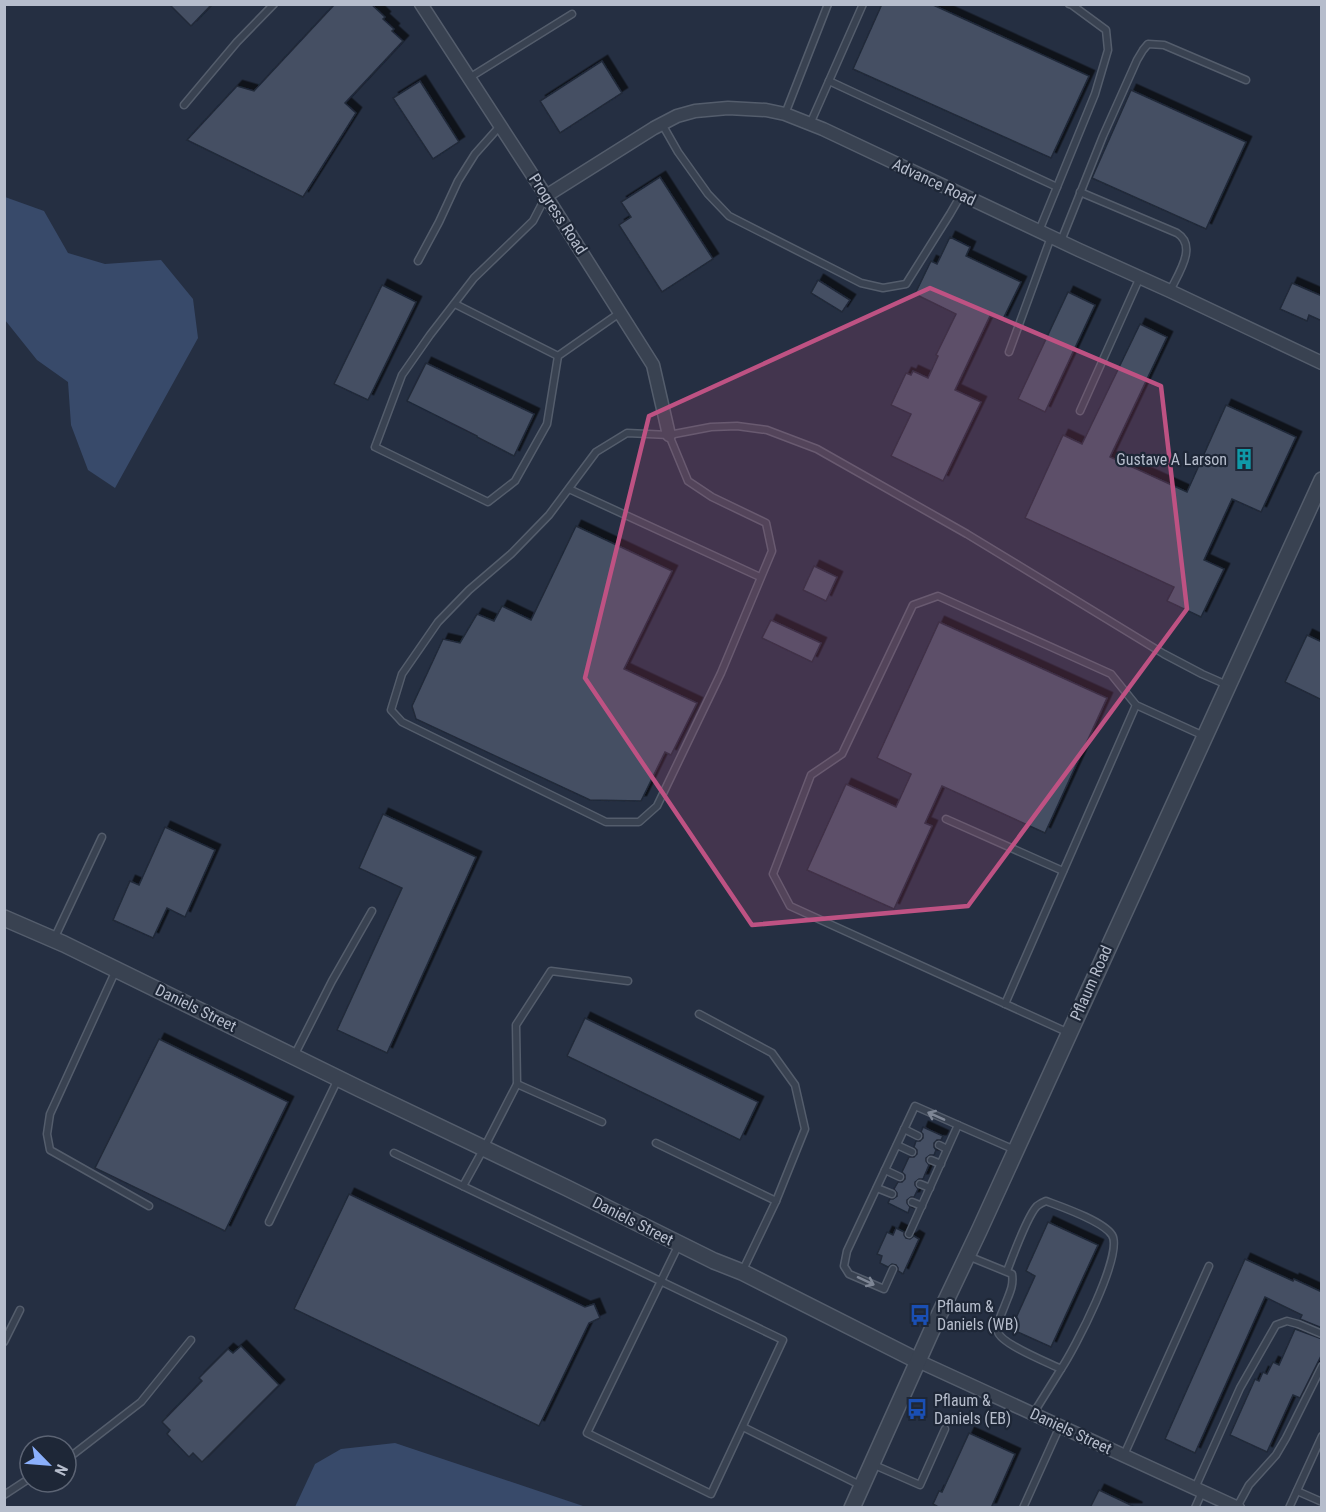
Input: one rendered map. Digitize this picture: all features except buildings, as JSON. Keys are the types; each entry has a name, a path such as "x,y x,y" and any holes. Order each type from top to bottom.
{"street":[{"name":"Progress Road","path":"422,4 653,365 669,435"},
{"name":"Advance Road","path":"546,196 677,116 695,111 728,108 766,110 785,114 1322,363"},
{"name":"Pflaum Road","path":"850,1508 1228,685 1313,506 1322,480"},
{"name":"Daniels Street","path":"4,918 117,970 714,1261 741,1272 918,1361 1238,1507"}],"lane":[{"path":"184,105 237,42 274,4"},
{"path":"785,114 828,4"},
{"path":"810,124 863,4"},
{"path":"1039,231 1095,94 1108,50 1106,30 1069,4"},
{"path":"469,78 572,14"},
{"path":"1009,352 1056,239 1080,192 1143,50 1149,44 1164,45 1246,80"},
{"path":"829,81 1058,186"},
{"path":"662,124 678,152 708,194 729,216 861,283 883,288 906,284 961,195"},
{"path":"418,261 458,181 475,154 500,125"},
{"path":"1080,192 1184,237 1186,254 1170,291"},
{"path":"546,196 533,221 474,278 402,375 375,447 488,502 515,481 547,424 558,356 621,312"},
{"path":"1080,411 1140,277"},
{"path":"454,304 558,356"},
{"path":"669,435 688,481 712,496 766,523 772,551 721,673 657,806 639,822 606,822 402,722 391,710 402,674 438,622 549,515 596,452 627,433 669,435 737,426 767,430 817,449 967,534 1164,654 1228,685"},
{"path":"569,489 760,578"},
{"path":"1069,1033 790,906 773,874 811,775 842,754 913,605 938,596 1111,674 1137,705 1205,737"},
{"path":"1005,1004 1137,705"},
{"path":"946,819 1064,871"},
{"path":"53,940 102,837"},
{"path":"293,1056 372,911"},
{"path":"117,970 50,1114 46,1134 50,1150 149,1206"},
{"path":"463,1186 517,1084 516,1025 551,971 628,981"},
{"path":"699,1014 772,1053 795,1085 805,1129 776,1201 741,1272"},
{"path":"269,1222 338,1079"},
{"path":"517,1084 602,1122"},
{"path":"893,1269 884,1289 849,1274 844,1266 847,1251 915,1106 1015,1150"},
{"path":"909,1234 958,1125"},
{"path":"904,1129 918,1136"},
{"path":"656,1143 776,1201"},
{"path":"897,1145 912,1152"},
{"path":"939,1145 947,1149"},
{"path":"394,1153 662,1280 783,1340 711,1494 587,1434 662,1280 679,1244"},
{"path":"932,1160 940,1164"},
{"path":"885,1170 900,1177"},
{"path":"920,1184 930,1188"},
{"path":"877,1188 892,1194"},
{"path":"1006,1271 1035,1209 1046,1201 1101,1226 1112,1236 1115,1247 1101,1291 1062,1369 1033,1414"},
{"path":"912,1202 922,1206"},
{"path":"967,1255 1012,1275 1013,1283 999,1320 997,1331 1000,1337 1015,1347 1062,1369"},
{"path":"1124,1455 1209,1266"},
{"path":"4,1342 20,1310"},
{"path":"1195,1508 1199,1490 1240,1388 1276,1325 1287,1322 1298,1324 1322,1334"},
{"path":"78,1451 141,1402 191,1340"},
{"path":"1238,1507 1249,1485 1270,1463 1281,1446 1322,1366"},
{"path":"1023,1508 1060,1426"},
{"path":"742,1427 861,1486"},
{"path":"871,1463 920,1485 945,1429"},
{"path":"1289,1508 1322,1436"},
{"path":"4,1496 18,1486"},
{"path":"1297,1491 1322,1502"}],"highlighted area":[{"path":"930,288 1161,386 1187,609 968,906 752,925 585,678 649,416"}],"water":[{"path":"5,197 44,211 68,253 105,264 161,260 193,299 198,338 115,488 88,470 71,425 68,382 37,360 5,320"},
{"path":"395,1443 586,1507 295,1507 315,1464 341,1449"}],"place":[{"name":"Gustave A Larson","path":"1244,459"},
{"name":"Pflaum & Daniels (WB)","path":"920,1315"},
{"name":"Pflaum & Daniels (EB)","path":"917,1409"}]}
